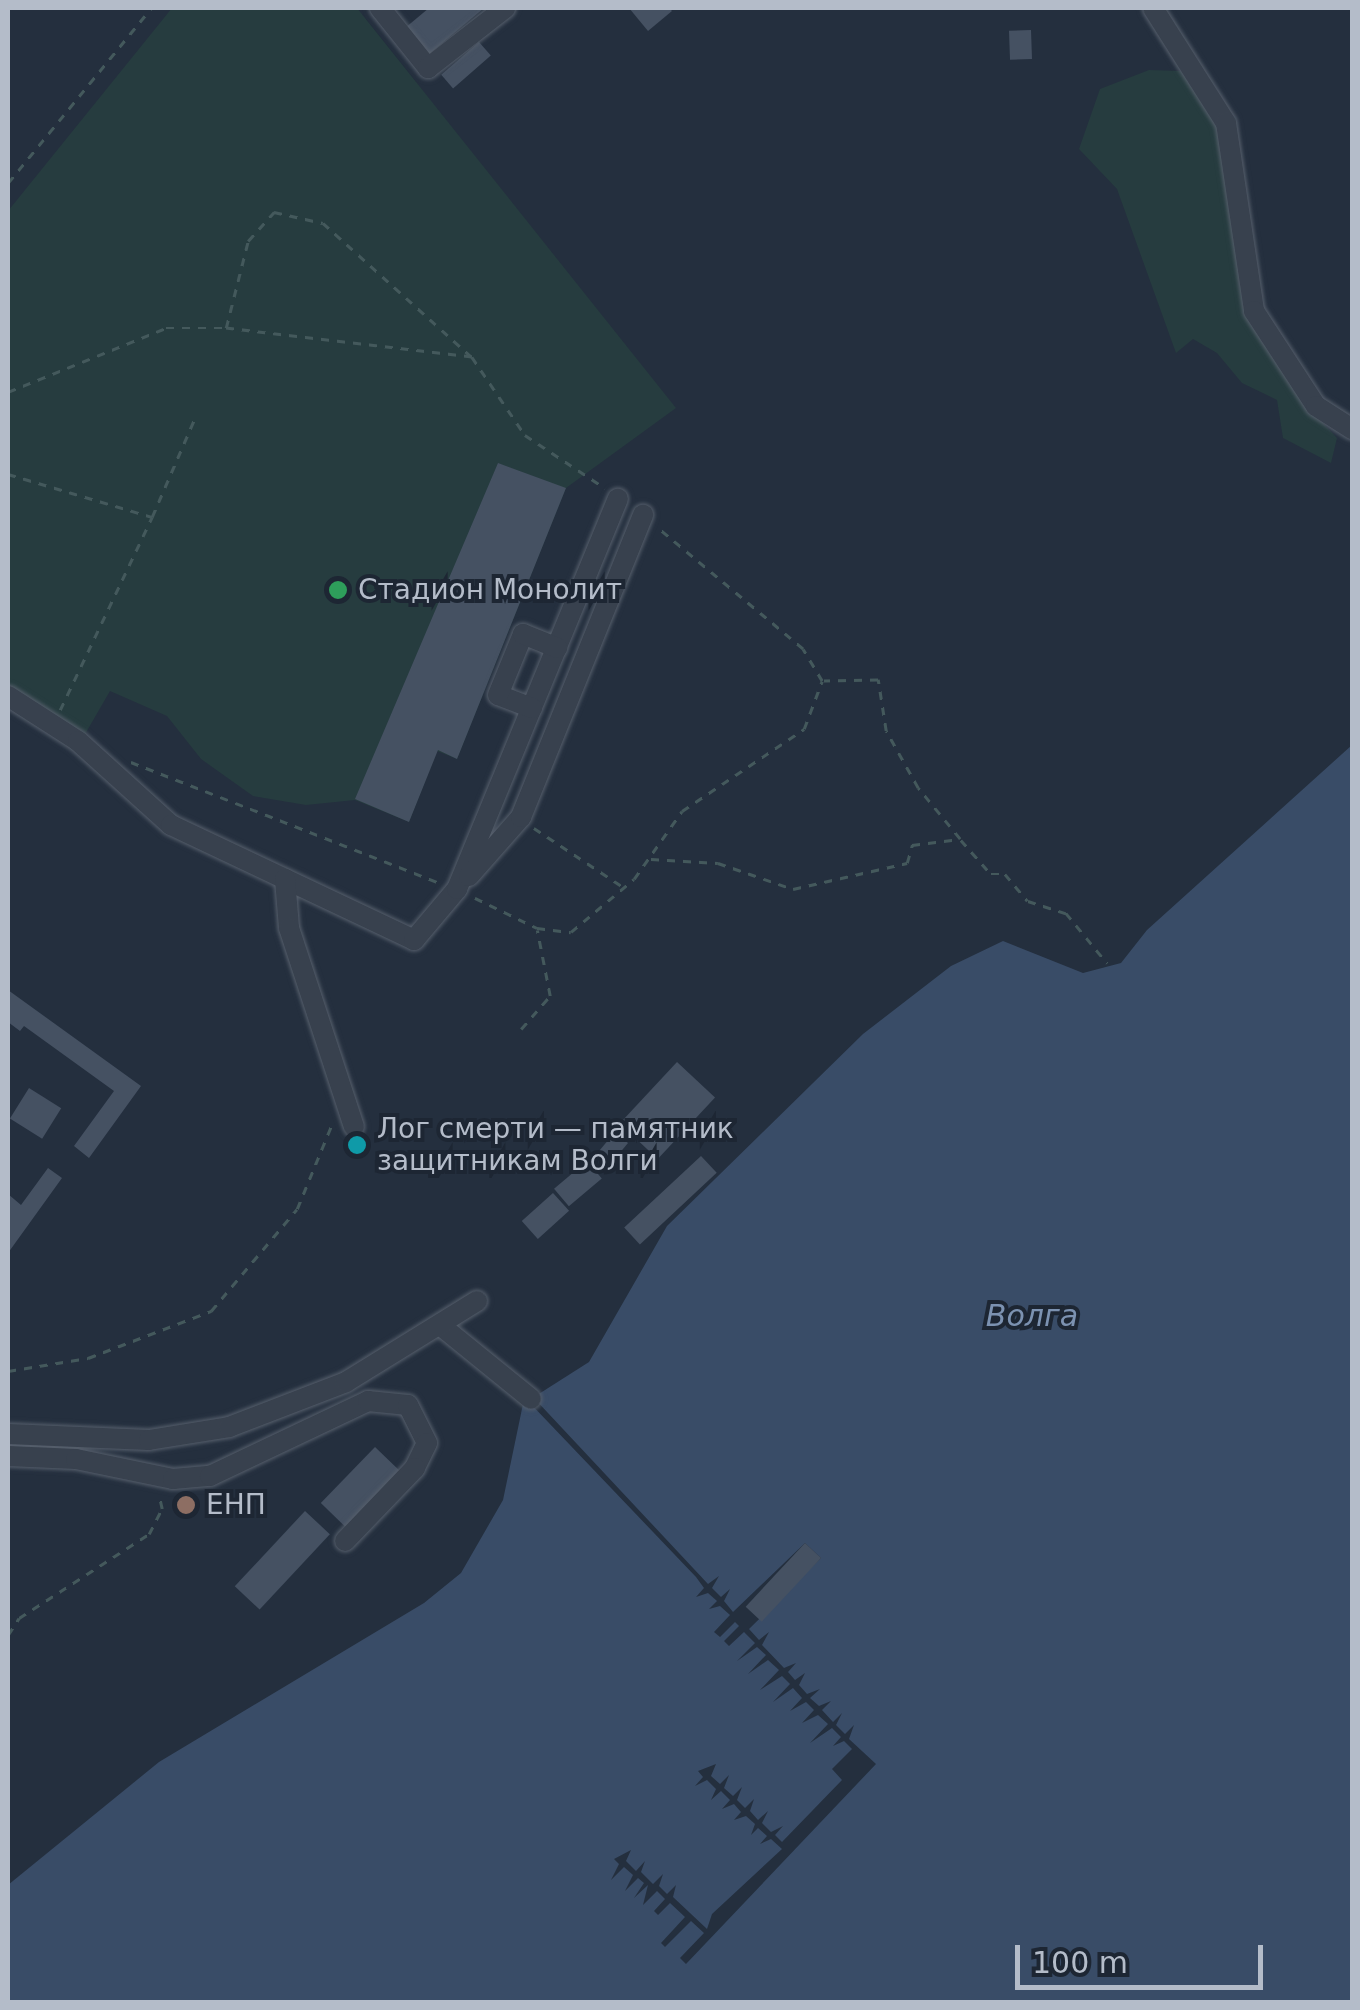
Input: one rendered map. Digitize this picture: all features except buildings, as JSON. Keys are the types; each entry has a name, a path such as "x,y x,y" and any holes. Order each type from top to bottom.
{"street":[{"path":"380,8 428,68 505,8"},
{"path":"1153,8 1226,122 1254,310 1316,406 1352,429"},
{"path":"458,889 618,499"},
{"path":"8,696 78,742 170,824 414,940 522,817 643,515"},
{"path":"532,708 498,695 523,634 557,648"},
{"path":"511,664 545,678"},
{"path":"492,806 522,817"},
{"path":"285,879 289,928 354,1127"},
{"path":"8,1434 148,1440 229,1427 346,1382 478,1302"},
{"path":"440,1326 531,1398"},
{"path":"8,1456 76,1459 154,1476 210,1476 368,1401 408,1405 427,1443 415,1468 345,1541"}],"path":[{"path":"8,183 151,8"},
{"path":"226,328 248,240 274,212 324,223 472,357 525,435 618,499"},
{"path":"8,392 166,328 226,328 472,357"},
{"path":"67,699 194,420"},
{"path":"8,474 152,517"},
{"path":"643,515 804,649 822,681"},
{"path":"822,681 878,680 886,731 918,788 991,874 1005,874 1028,901 1066,914 1107,962"},
{"path":"128,761 458,889 536,928 571,932 625,888 682,811 804,728 822,681"},
{"path":"522,817 625,888"},
{"path":"648,858 718,863 793,889 907,863 912,845 960,839"},
{"path":"521,1030 550,996 536,928"},
{"path":"8,1371 88,1358 211,1311 297,1208 344,1094"},
{"path":"8,1634 18,1618 149,1534 162,1508 154,1476"}],"green space":[{"path":"172,8 357,8 676,408 566,488 457,759 437,751 409,822 355,800 306,805 253,796 201,759 167,716 110,691 84,736 8,686 8,211"},
{"path":"1149,70 1181,71 1219,125 1245,306 1306,405 1337,438 1331,463 1283,438 1277,400 1242,383 1217,353 1193,339 1176,353 1117,189 1079,149 1100,89"}],"water":[{"name":"Волга","path":"1352,745 1352,2002 8,2002 8,1885 159,1762 424,1603 461,1573 503,1500 523,1404 589,1362 667,1226 863,1034 951,966 1003,941 1083,973 1121,963 1147,930"}],"pier":[{"path":"533,1397 708,1584 719,1576 712,1588 721,1597 730,1589 724,1601 733,1612 805,1543 821,1558 749,1629 759,1640 769,1632 762,1645 784,1668 796,1663 788,1672 795,1680 805,1673 799,1685 807,1694 820,1689 810,1698 819,1706 831,1701 822,1710 833,1722 842,1713 836,1725 845,1734 854,1725 849,1739 876,1764 686,1964 680,1958 704,1933 691,1921 665,1947 661,1943 685,1917 670,1903 658,1915 654,1911 665,1899 657,1891 643,1905 648,1885 634,1898 644,1883 638,1878 625,1891 633,1875 624,1867 611,1880 619,1864 614,1859 631,1850 626,1861 636,1871 645,1861 641,1872 653,1884 663,1874 659,1886 667,1894 676,1885 673,1897 707,1929 712,1914 782,1849 771,1839 760,1844 767,1836 758,1828 751,1835 755,1824 746,1816 734,1820 741,1812 734,1804 722,1809 730,1800 721,1791 711,1800 716,1789 707,1780 695,1786 703,1777 698,1771 716,1764 711,1776 720,1784 729,1775 724,1788 733,1796 742,1787 737,1800 745,1808 754,1799 750,1811 758,1820 768,1811 762,1823 771,1832 783,1826 775,1835 782,1842 842,1780 832,1769 852,1749 844,1741 833,1746 841,1737 832,1728 810,1743 828,1724 818,1715 802,1723 814,1710 806,1702 790,1711 802,1698 793,1688 773,1702 790,1684 782,1676 760,1690 779,1670 768,1660 748,1674 766,1655 757,1647 737,1661 755,1643 744,1632 729,1646 724,1641 739,1626 735,1622 720,1637 714,1632 730,1615 720,1606 709,1609 717,1601 708,1593 696,1597 704,1588 696,1577 528,1401"}],"place":[{"name":"Стадион Монолит","path":"338,590"},
{"name":"Лог смерти — памятник защитникам Волги","path":"357,1145"},
{"name":"ЕНП","path":"186,1505"}]}
